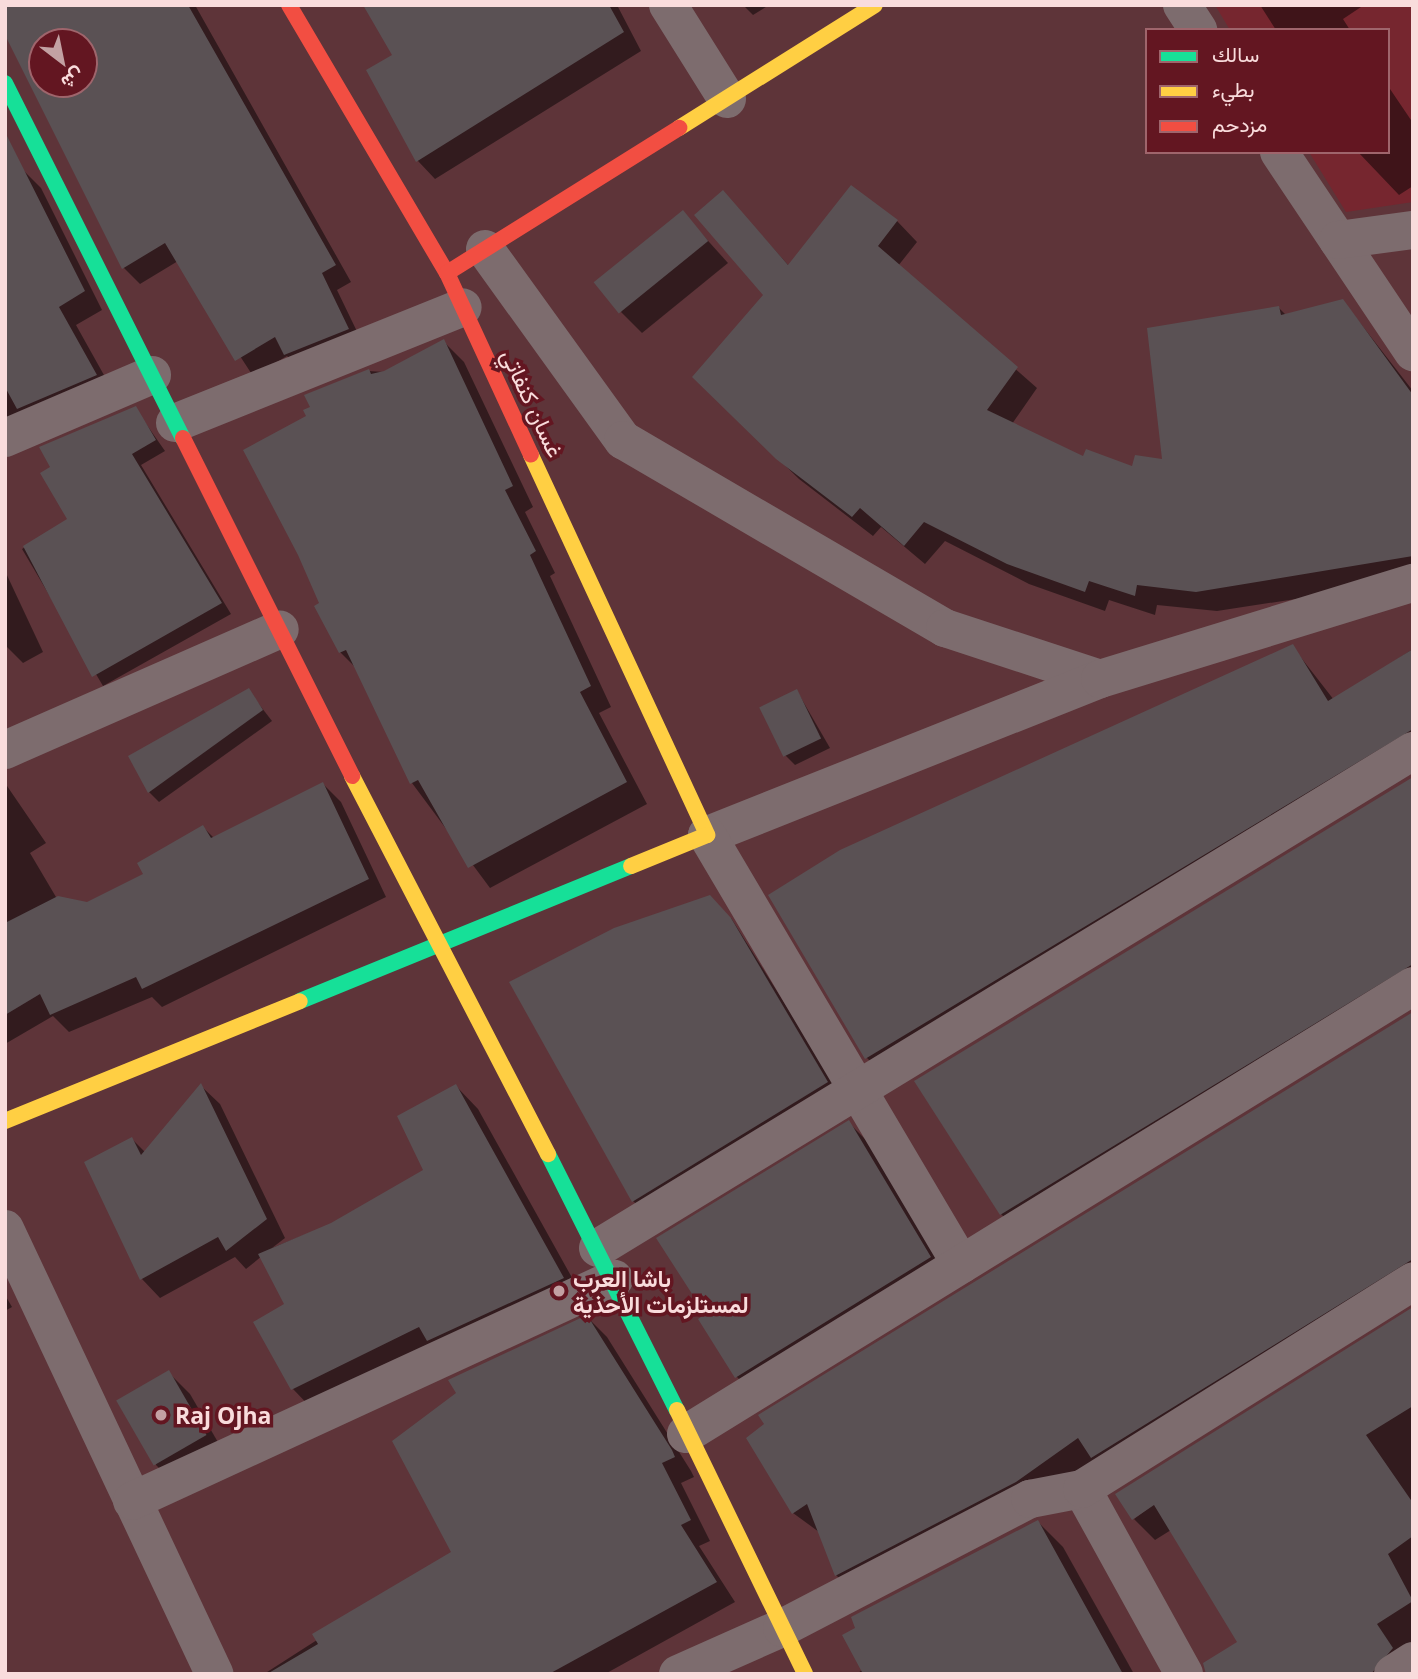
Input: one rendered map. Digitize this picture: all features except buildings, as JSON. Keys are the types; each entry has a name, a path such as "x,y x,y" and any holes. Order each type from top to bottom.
{"street":[{"name":"غسان كنفاتي","path":"289,5 447,273 707,835"},
{"path":"668,5 727,99"},
{"path":"447,273 875,5"},
{"path":"1182,5 1197,28"},
{"path":"5,83 16,129 152,375 437,946 606,1264 686,1434 805,1674"},
{"path":"1280,154 1413,352"},
{"path":"1338,240 1413,230"},
{"path":"485,249 623,440 945,628 1100,679"},
{"path":"175,423 463,307"},
{"path":"5,438 152,375"},
{"path":"5,1121 707,835 1100,679 1413,583"},
{"path":"5,750 280,629"},
{"path":"132,1502 606,1264 858,1095 1413,751"},
{"path":"707,835 858,1095 961,1264"},
{"path":"686,1434 1413,986"},
{"path":"5,1229 214,1674"},
{"path":"678,1674 782,1628 1030,1499 1082,1489 1413,1281"},
{"path":"1082,1489 1184,1674"},
{"path":"1393,1674 1413,1661"}],"shaded area":[{"path":"1215,5 1413,5 1413,202 1346,212 1310,154 1390,154 1390,28 1229,28"}],"traffic: fast":[{"path":"5,83 183,438"},
{"path":"300,1001 631,866"},
{"path":"548,1154 677,1410"}],"traffic: slow":[{"path":"679,128 875,5"},
{"path":"531,455 707,835 631,866"},
{"path":"352,776 548,1154"},
{"path":"5,1121 300,1001"},
{"path":"677,1410 805,1674"}],"traffic: jam":[{"path":"289,5 447,273 531,455"},
{"path":"447,273 679,128"},
{"path":"183,438 352,776"}],"place":[{"name":"باشا العرب لمستلزمات الأحذية","path":"559,1291"},
{"name":"Raj Ojha","path":"161,1415"}]}
